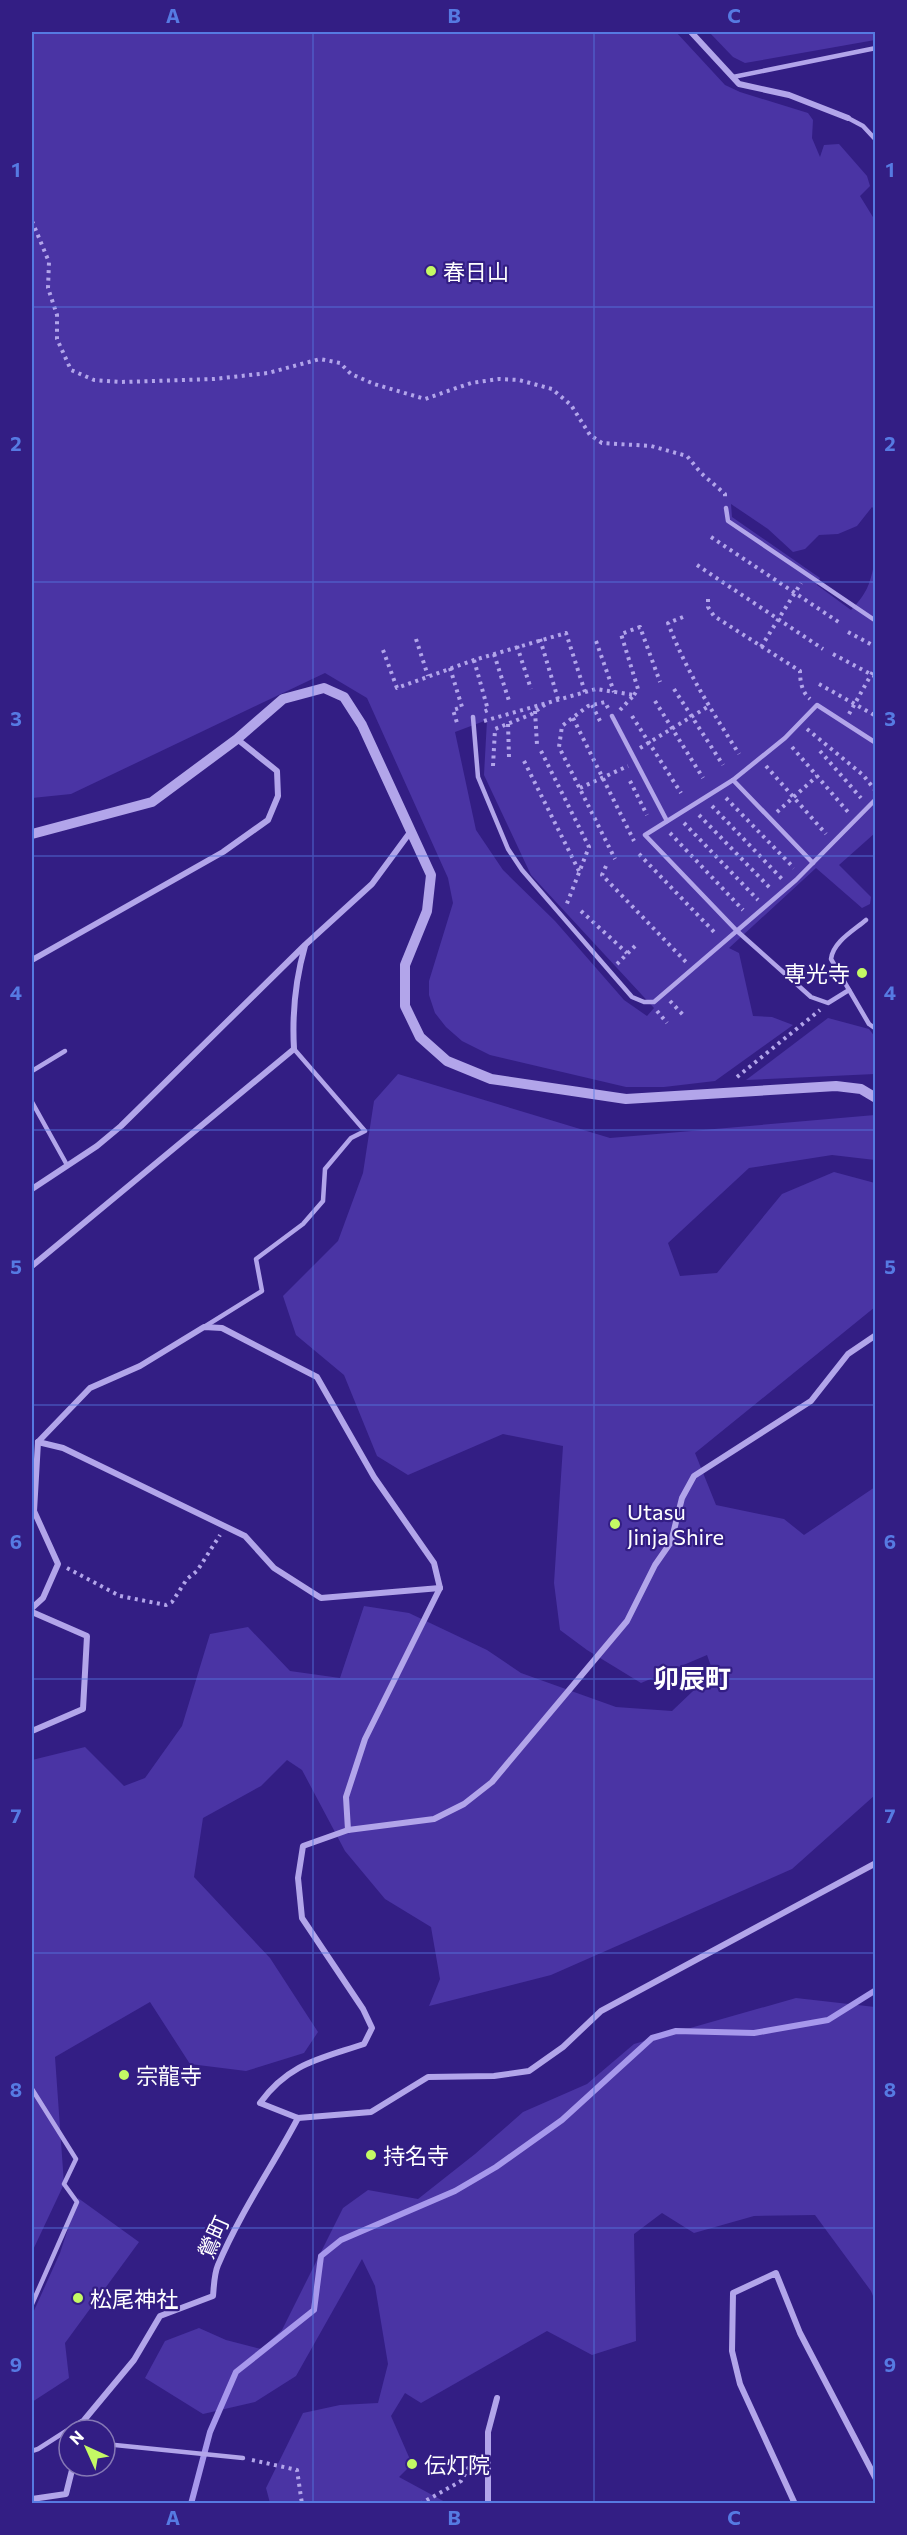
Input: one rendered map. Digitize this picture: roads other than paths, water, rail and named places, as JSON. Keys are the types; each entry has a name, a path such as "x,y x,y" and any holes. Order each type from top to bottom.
{"street":[{"path":"691,32 739,84 789,95 848,118"},
{"path":"32,834 152,802 237,739 283,699 324,688 344,697 362,725 430,874 427,911 405,965 405,1006 420,1037 447,1061 491,1079 626,1099 836,1086 861,1089 876,1098"},
{"path":"32,960 223,852 268,820 278,796 277,771 237,739"},
{"path":"32,1189 97,1146 121,1126 305,945 372,884 411,831"},
{"path":"32,1266 294,1049 292,1016 298,968 305,945"},
{"path":"32,1731 83,1709 87,1635 32,1610 43,1598 58,1564 34,1511 38,1442 90,1388 140,1366 204,1327 222,1328 317,1377 374,1477 434,1563 440,1588 365,1738 346,1797 348,1830"},
{"path":"876,1335 848,1354 811,1401 694,1476 682,1498 671,1542 655,1565 627,1621 492,1782 465,1804 434,1819 348,1830 303,1846 298,1878 302,1918 363,2009 372,2028 364,2044 301,2065 273,2084 260,2103 298,2118 371,2112 428,2077 494,2076 529,2071 563,2047 601,2011 876,1863"},
{"path":"38,1442 63,1448 245,1536 274,1568 321,1598 440,1588"},
{"name":"鶯町","path":"86,2418 134,2360 160,2316 213,2296 217,2266 250,2199 298,2118"},
{"path":"795,2504 740,2384 732,2351 733,2293 776,2273 800,2333 876,2478"},
{"path":"488,2504 488,2432 497,2398"},
{"path":"32,2499 66,2494 70,2478"}],"lane":[{"path":"733,77 876,48"},
{"path":"848,118 863,126 876,140"},
{"path":"726,508 728,521 876,621"},
{"path":"849,990 828,1003 811,997 737,931 645,835 733,780 785,738 817,705 876,743"},
{"path":"612,716 668,821"},
{"path":"473,717 478,777 508,849 522,870 632,997 644,1002 654,1002 765,907 801,875 876,799"},
{"path":"733,780 813,863"},
{"path":"866,920 837,944 831,959 869,1024 876,1029"},
{"path":"204,1327 262,1291 256,1259 303,1224 323,1201 326,1169 351,1138 365,1131 294,1049"},
{"path":"32,1071 65,1051"},
{"path":"32,1102 68,1165"},
{"path":"32,2089 76,2159 64,2184 77,2202 32,2304"},
{"path":"32,2451 57,2437"},
{"path":"117,2445 243,2458"}],"waterway":[{"path":"191,2504 210,2432 236,2372 314,2310 321,2256 341,2240 455,2191 496,2167 562,2120 652,2038 676,2031 754,2033 828,2020 876,1990"}],"place":[{"name":"春日山","path":"431,271"},
{"name":"専光寺","path":"862,973"},
{"name":"Utasu Jinja Shire","path":"615,1524"},
{"name":"宗龍寺","path":"124,2075"},
{"name":"持名寺","path":"371,2155"},
{"name":"松尾神社","path":"78,2298"},
{"name":"伝灯院","path":"412,2464"}],"district":[{"name":"卯辰町","path":"692,1677"}]}
